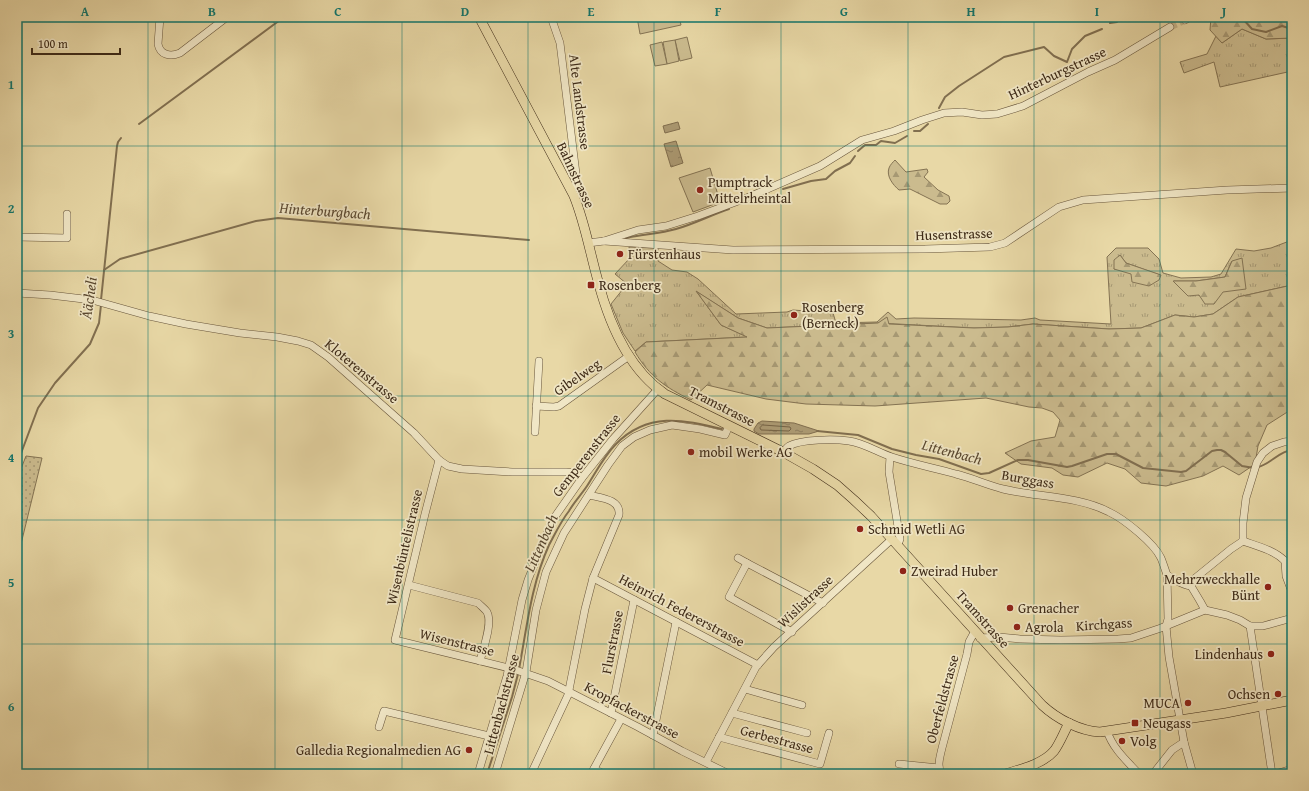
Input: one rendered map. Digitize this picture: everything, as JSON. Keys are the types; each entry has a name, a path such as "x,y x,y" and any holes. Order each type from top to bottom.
{"main road":[{"name":"Bahnstrasse","path":"478,17 570,189 580,212 598,282 616,332 637,368 658,390"},
{"name":"Tramstrasse","path":"658,390 783,452 837,485 858,503 895,542 1042,705 1048,711 1069,723"},
{"path":"1005,774 1038,762 1051,754 1069,723 1092,732 1108,731 1252,709 1292,700"}],"street":[{"path":"160,17 158,44 164,53 172,55 180,53 226,17"},
{"name":"Alte Landstrasse","path":"551,17 560,44 577,182 570,189"},
{"name":"Hinterburgstrasse","path":"588,243 604,241 638,230 666,226 722,207 820,166 862,140 894,131 944,113 962,112 982,115 997,114 1023,106 1088,72 1115,60 1170,27"},
{"name":"Husenstrasse","path":"604,241 733,250 990,247 1005,242 1059,207 1083,200 1227,190 1292,188"},
{"path":"17,237 67,238 67,214"},
{"name":"Kloterenstrasse","path":"17,293 70,296 172,321 298,341 320,350 414,433 440,460 448,466 462,469 530,473 566,472 575,473 581,477"},
{"name":"Gibelweg","path":"536,406 559,406 629,356"},
{"name":"Gibelweg","path":"535,432 539,361"},
{"name":"Gemperenstrasse","path":"478,774 511,668 522,600 535,562 554,518 581,477 613,439 658,390"},
{"name":"Littenbachstrasse","path":"495,774 524,672 540,591 546,572 564,533 608,465 622,446 634,437 650,430 672,425 700,429 725,435 729,426"},
{"name":"Burggass","path":"783,452 789,446 802,442 836,440 858,443 890,456 958,474 1006,490 1073,501 1108,511 1120,518 1157,551 1167,575 1168,619 1166,626 1169,657 1184,742 1193,774"},
{"path":"1243,541 1243,523 1246,498 1258,462 1263,453 1272,446 1292,441"},
{"path":"890,456 889,472 900,539 895,542"},
{"name":"Wisenbüntelistrasse","path":"395,640 425,514 440,460"},
{"path":"532,774 568,695 593,578 619,512 617,504 589,495"},
{"path":"1243,541 1266,549 1282,558 1289,559 1286,576 1292,592"},
{"path":"1191,586 1194,579 1243,541"},
{"name":"Wislistrasse","path":"706,762 718,737 758,665 774,647 823,603 895,542"},
{"path":"738,558 823,603"},
{"path":"747,562 727,596 792,632"},
{"path":"1167,575 1175,578 1183,585 1191,586"},
{"name":"Heinrich Federerstrasse","path":"593,578 758,665"},
{"path":"409,585 478,603 487,612 489,622 480,661"},
{"path":"1191,586 1205,610 1228,614 1250,626 1263,626 1292,618"},
{"name":"Flurstrasse","path":"611,713 634,600"},
{"name":"Kirchgass","path":"978,635 1020,639 1061,640 1131,638 1205,610"},
{"path":"653,735 676,622"},
{"path":"1250,626 1272,774"},
{"name":"Oberfeldstrasse","path":"940,771 939,761 969,642 978,635"},
{"name":"Wisenstrasse","path":"395,640 524,672"},
{"name":"Kropfackerstrasse","path":"524,672 569,691 682,751 729,774"},
{"path":"744,689 802,705"},
{"path":"379,727 384,711 489,736"},
{"path":"732,713 807,733"},
{"path":"604,774 593,771 621,719"},
{"path":"1108,731 1111,742 1115,748 1140,774"},
{"name":"Gerbestrasse","path":"718,737 820,764 829,733"},
{"path":"1153,774 1172,750 1184,742"},
{"path":"899,764 940,771"},
{"path":"1276,774 1292,769"}],"green space":[{"path":"637,17 679,17 681,25 640,34"},
{"path":"1211,17 1292,18 1292,38 1266,39 1242,29 1222,43 1210,30"},
{"path":"1242,29 1266,39 1292,38 1292,71 1220,87 1214,62 1184,73 1180,62 1207,54 1216,36 1222,43"},
{"path":"687,37 692,58 680,61 675,40"},
{"path":"675,40 679,61 667,64 663,42"},
{"path":"662,42 667,64 655,66 650,45"},
{"path":"895,160 906,172 927,169 928,172 924,177 938,190 949,196 950,201 947,204 940,204 910,189 899,190 892,183 888,174 889,167"},
{"name":"Pumptrack Mittelrheintal","path":"710,168 720,202 693,212 679,178"},
{"path":"1292,240 1292,285 1238,297 1213,314 1194,317 1175,315 1141,328 1109,329 1033,324 1008,327 974,328 878,323 767,328 738,318 697,292 721,325 748,337 646,342 635,351 623,333 611,304 627,284 615,274 630,258 629,247 658,248 658,261 672,270 687,272 698,279 736,314 787,312 793,310 833,313 836,323 877,322 888,312 896,319 1021,320 1035,318 1040,320 1111,324 1107,257 1116,248 1148,248 1159,259 1163,273 1181,278 1211,277 1221,274 1236,249 1254,251 1271,248","holes":["1120,255 1126,263 1160,275 1114,269","1232,261 1214,304 1174,281 1196,281 1225,277"]},
{"path":"1120,255 1126,263 1161,275 1159,280 1149,286 1132,282 1131,274 1114,269 1114,260"},
{"path":"1242,258 1246,289 1223,292 1214,304 1205,304 1199,295 1188,296 1173,281 1196,281 1225,277 1232,261"},
{"path":"1292,285 1292,409 1267,425 1258,446 1255,464 1239,475 1223,466 1203,476 1166,486 1141,483 1125,469 1107,463 1078,477 1063,475 1052,468 1021,464 1005,453 1031,441 1055,437 1060,420 1053,412 1042,408 1029,407 986,398 875,406 806,404 766,399 707,385 691,400 673,391 652,375 635,352 646,342 747,337 721,325 696,291 738,318 767,328 878,323 887,317 889,324 974,328 1008,327 1033,324 1109,329 1141,328 1175,315 1194,317 1213,314 1238,297"},
{"path":"26,456 42,458 21,544 17,543 17,479"}],"water":[{"path":"678,122 680,129 665,133 663,126"},
{"path":"676,141 683,163 671,167 664,144"},
{"path":"762,421 794,423 819,431 809,434 759,434 754,431 754,429 758,423"}],"waterway":[{"name":"Äächeli","path":"139,124 284,17"},
{"name":"Hinterburgbach","path":"1110,23 1117,22 1119,17"},
{"name":"Hinterburgbach","path":"1232,17 1243,19 1252,29 1266,32 1282,26 1292,29"},
{"name":"Hinterburgbach","path":"939,108 945,97 959,86 1004,57 1044,47 1054,56 1067,62 1072,49 1085,36 1102,29"},
{"name":"Hinterburgbach","path":"914,131 920,131 928,124"},
{"name":"Hinterburgbach","path":"858,151 865,145 876,145 881,141 895,143 907,136"},
{"name":"Äächeli","path":"101,300 117,146 121,138"},
{"name":"Hinterburgbach","path":"783,189 811,181 826,179 835,171 850,163 855,156"},
{"name":"Hinterburgbach","path":"626,238 676,229 729,209"},
{"name":"Hinterburgbach","path":"104,270 120,259 256,221 278,218 529,240"},
{"name":"Äächeli","path":"17,464 38,408 55,383 90,344 99,323 101,305"},
{"name":"Littenbach","path":"519,669 534,591 549,545 563,519 616,444 628,434 640,427 666,421 680,421 708,425 722,429"},
{"name":"Littenbach","path":"817,431 858,435 892,449 939,459 981,474 989,473 1018,460 1028,460 1067,467 1107,454 1116,454 1143,468 1181,472 1186,471 1212,451 1217,450 1225,452 1242,466 1254,468"},
{"name":"Littenbach","path":"1258,467 1283,453 1292,450"},
{"name":"Littenbach","path":"487,774 518,674"}],"tunnel":[{"path":"1170,27 1185,20"}],"place":[{"name":"Pumptrack Mittelrheintal","path":"700,190"},
{"name":"Fürstenhaus","path":"620,254"},
{"name":"Rosenberg","path":"591,285"},
{"name":"Rosenberg (Berneck)","path":"794,315"},
{"name":"mobil Werke AG","path":"691,452"},
{"name":"Schmid Wetli AG","path":"860,529"},
{"name":"Zweirad Huber","path":"903,571"},
{"name":"Mehrzweckhalle Bünt","path":"1268,587"},
{"name":"Grenacher","path":"1010,608"},
{"name":"Agrola","path":"1017,627"},
{"name":"Lindenhaus","path":"1271,654"},
{"name":"Ochsen","path":"1278,694"},
{"name":"MUCA","path":"1188,703"},
{"name":"Neugass","path":"1135,723"},
{"name":"Volg","path":"1122,741"},
{"name":"Galledia Regionalmedien AG","path":"469,750"}]}
